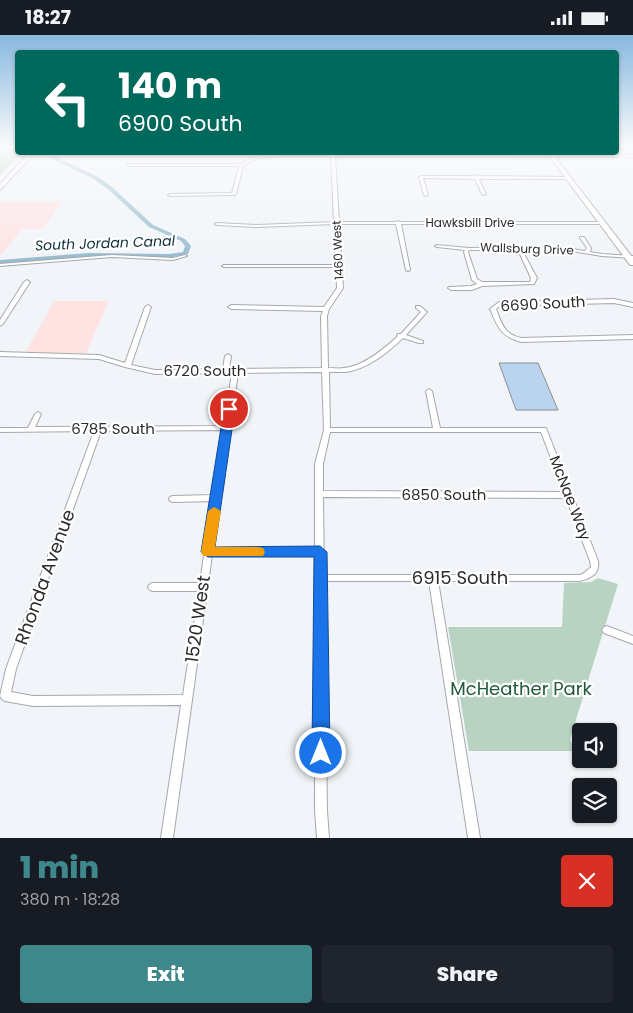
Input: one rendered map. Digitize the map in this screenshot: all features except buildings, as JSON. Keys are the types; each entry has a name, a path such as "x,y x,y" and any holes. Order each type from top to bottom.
{"street":[{"path":"170,195 234,195 237,183"},
{"name":"1460 West","path":"326,309 340,291 335,183"},
{"path":"423,183 426,195"},
{"path":"479,183 484,194"},
{"path":"574,183 602,223 631,256 633,263"},
{"name":"Hawksbill Drive","path":"217,224 264,226 337,223 602,223"},
{"path":"398,223 408,270"},
{"name":"Wallsburg Drive","path":"582,238 589,249 587,252"},
{"name":"Wallsburg Drive","path":"437,246 468,249 559,248 631,256"},
{"path":"451,288 472,288 480,284 515,285 534,282 534,278 519,247"},
{"name":"Wallsburg Drive","path":"468,249 466,252 475,280 480,284"},
{"path":"0,265 106,257 173,259 185,256"},
{"path":"224,266 339,266"},
{"path":"0,324 27,283"},
{"name":"6690 South","path":"633,305 614,301 499,304 493,309 505,335 510,338 521,340 633,337"},
{"path":"127,365 148,307"},
{"path":"231,307 326,309 324,316 327,430 320,457 321,811 323,838"},
{"name":"6720 South","path":"0,354 99,357 155,372 325,371 364,365 424,313 418,307"},
{"path":"400,335 421,342"},
{"name":"1520 West","path":"167,838 226,429 230,371 228,356"},
{"path":"327,430 437,430 429,391"},
{"path":"31,429 38,415"},
{"name":"6785 South","path":"0,429 226,429"},
{"name":"Rhonda Avenue","path":"98,429 11,669 5,697 33,701 187,700"},
{"name":"McNae Way","path":"437,430 544,430 595,568"},
{"name":"6850 South","path":"320,495 569,495"},
{"path":"173,499 216,498"},
{"path":"208,552 320,552"},
{"name":"6915 South","path":"321,579 580,578 588,576 595,568"},
{"path":"433,579 474,838"},
{"path":"152,587 203,587"},
{"path":"607,630 633,640"}],"shaded area":[{"path":"0,201 62,201 43,229 22,229 0,256"},
{"path":"54,301 109,301 86,353 25,353"}],"green space":[{"name":"McHeather Park","path":"598,578 618,584 575,723 572,723 570,739 572,751 469,751 448,627 562,627 564,583 591,582"}],"waterway":[{"name":"South Jordan Canal","path":"0,262 89,255 169,256 186,253 188,246 183,240 151,226 103,183"}],"slow traffic":[{"path":"214,511 208,552 258,552"}],"route":[{"path":"229,409 208,552 320,552 321,753"}]}
